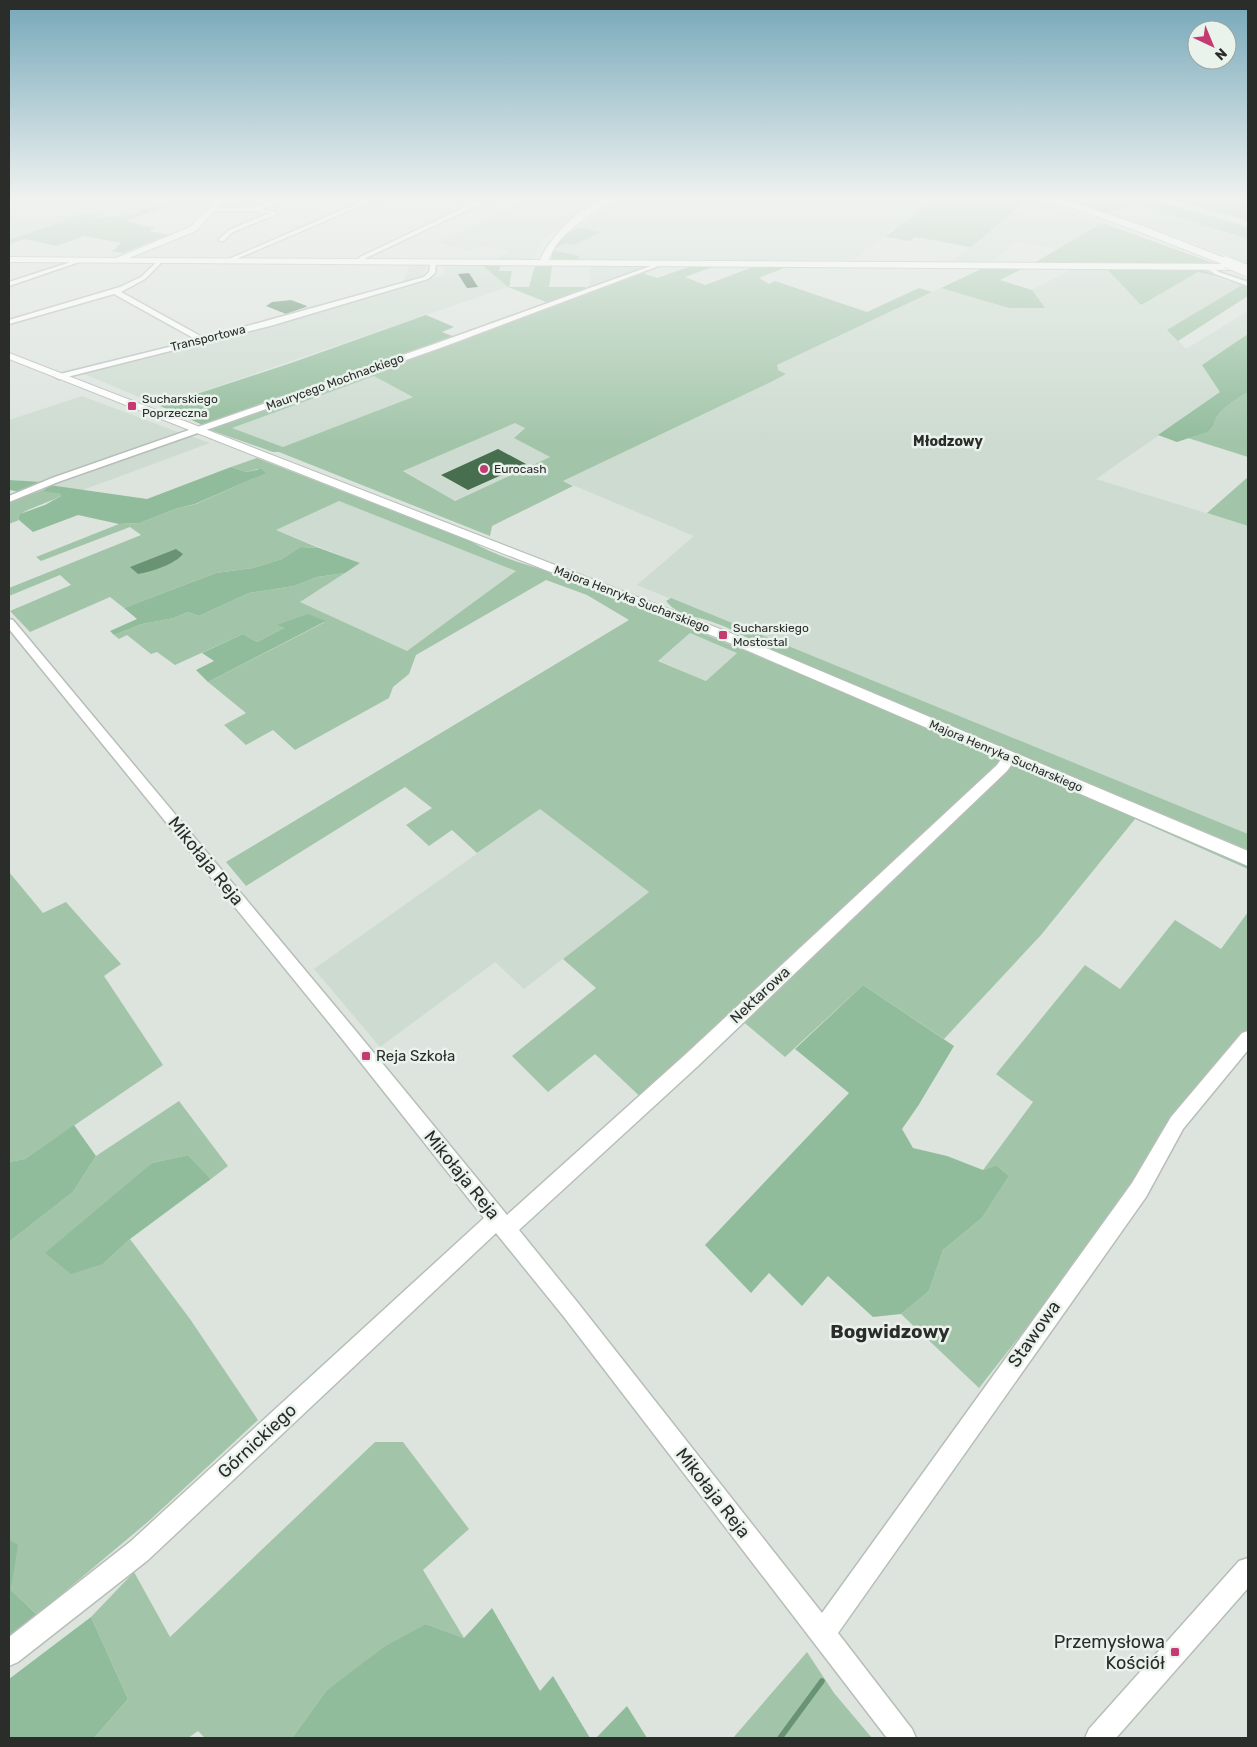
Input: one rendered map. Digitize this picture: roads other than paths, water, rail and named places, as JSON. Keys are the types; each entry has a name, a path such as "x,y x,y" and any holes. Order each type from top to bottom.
{"street":[{"path":"9,284 26,279"},
{"path":"9,322 116,292 142,279"},
{"name":"Transportowa","path":"59,377 267,324 424,279"},
{"name":"Maurycego Mochnackiego","path":"9,500 55,480 623,279"},
{"path":"1232,279 1248,284"},
{"path":"116,292 203,340"},
{"name":"Majora Henryka Sucharskiego","path":"9,356 197,431 706,628 1248,859"},
{"name":"Mikołaja Reja","path":"9,622 502,1224 903,1738"},
{"name":"Nektarowa","path":"502,1224 693,1059 1002,768 1010,758"},
{"name":"Stawowa","path":"822,1634 1082,1266 1139,1190 1177,1124 1248,1038"},
{"name":"Górnickiego","path":"9,1653 139,1551 502,1224"},
{"path":"1098,1738 1248,1570"}],"waterway":[{"path":"780,1738 822,1681"}],"place":[{"name":"Sucharskiego Poprzeczna","path":"132,406"},
{"name":"Eurocash","path":"484,469"},
{"name":"Sucharskiego Mostostal","path":"723,635"},
{"name":"Reja Szkoła","path":"366,1056"},
{"name":"Przemysłowa Kościół","path":"1175,1652"}],"district":[{"name":"Młodzowy","path":"948,441"},
{"name":"Bogwidzowy","path":"890,1331"}]}
